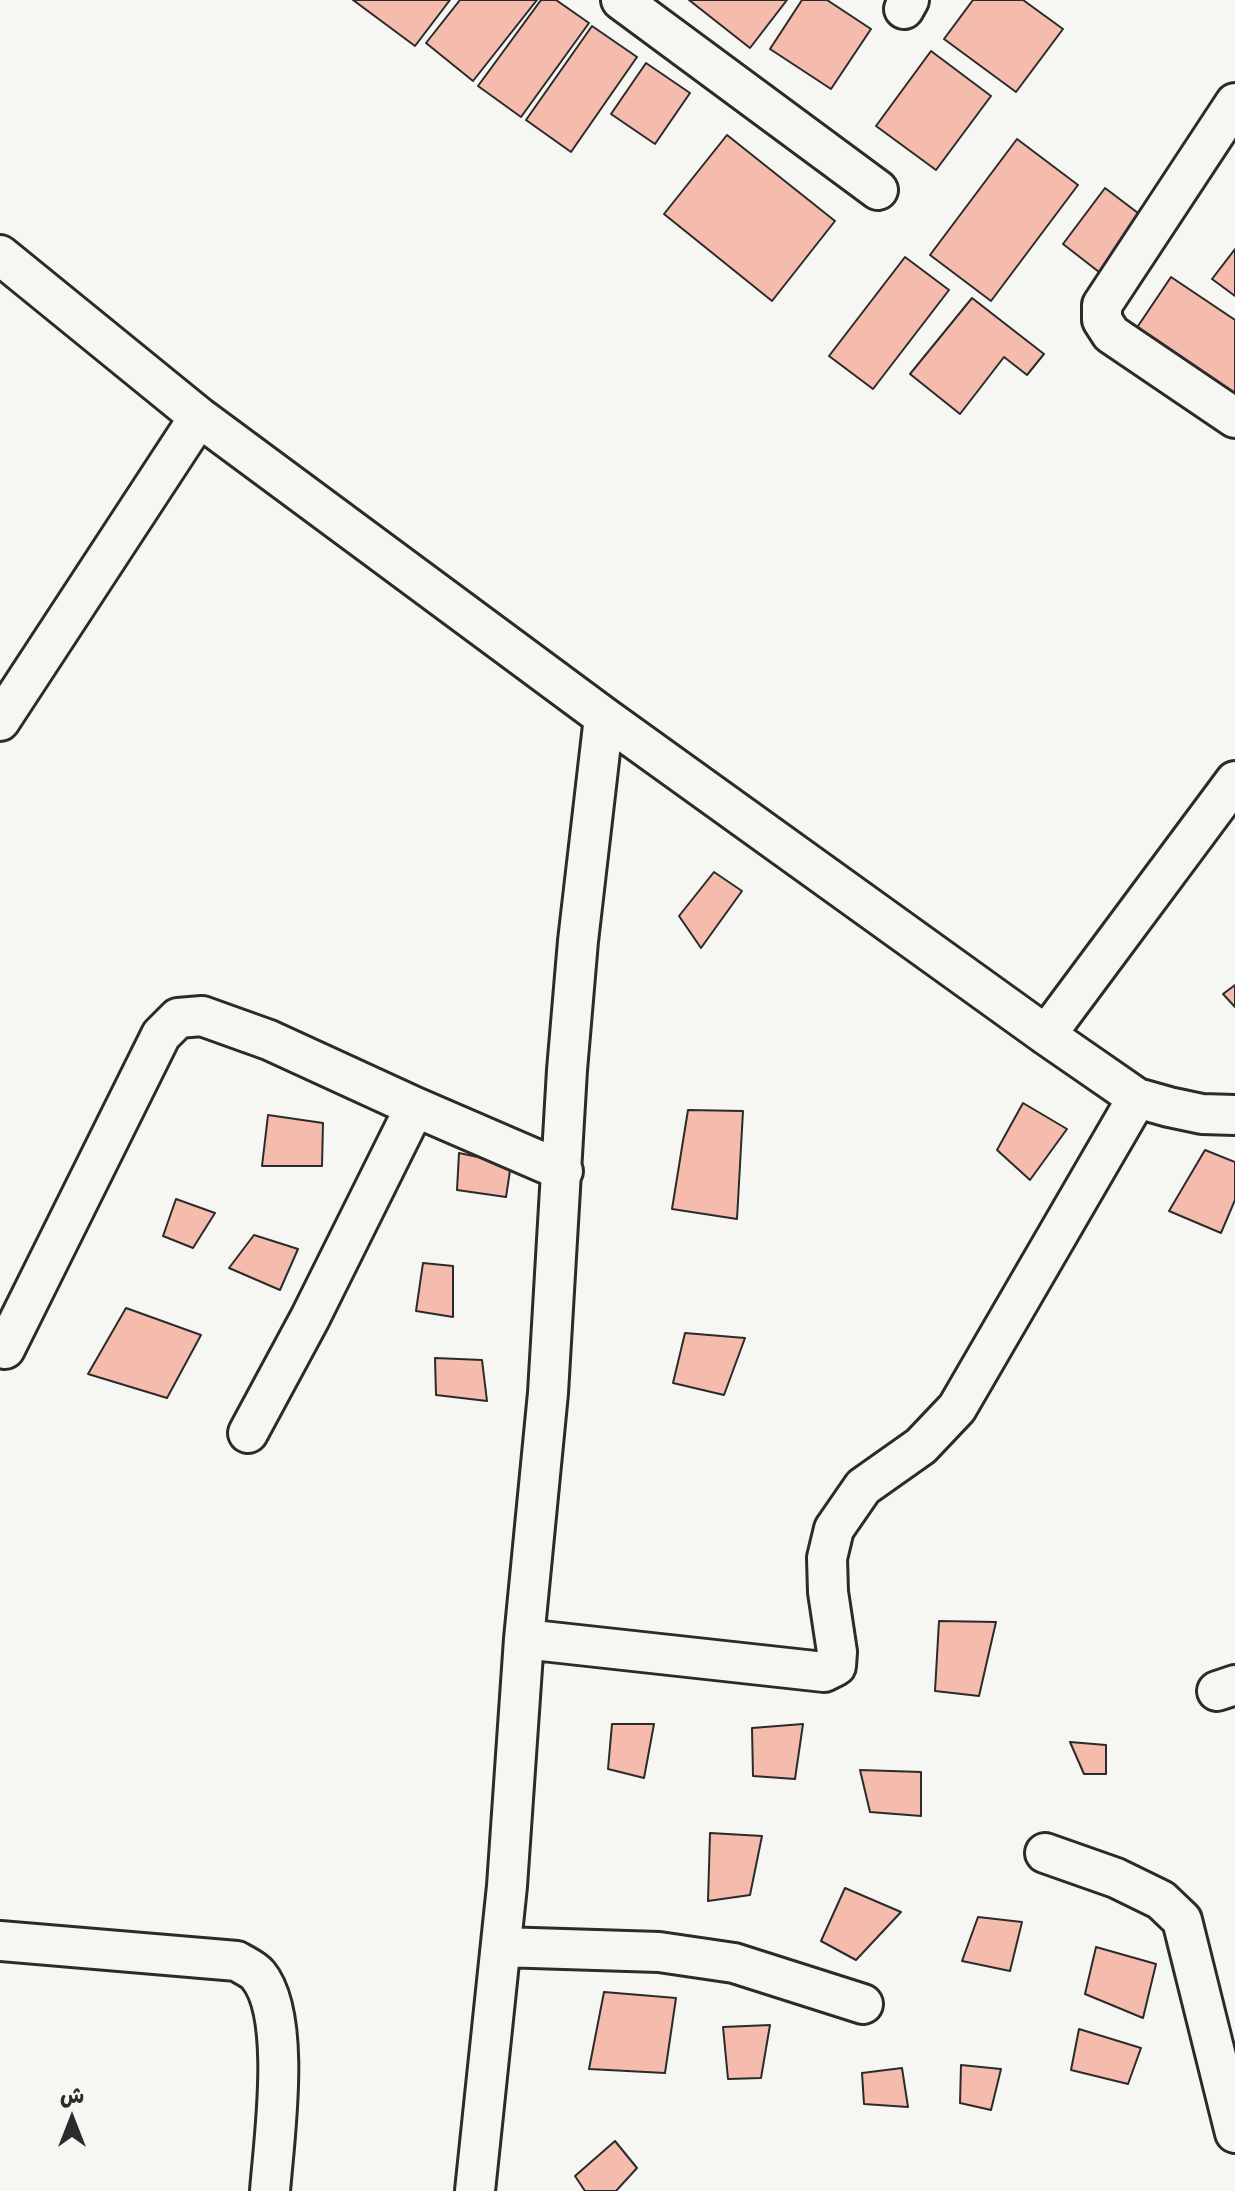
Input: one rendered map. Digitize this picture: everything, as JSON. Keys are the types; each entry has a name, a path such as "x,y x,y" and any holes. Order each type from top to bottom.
{"street":[{"path":"621,0 878,190"},
{"path":"1235,103 1102,305 1102,320 1111,334 1235,418"},
{"path":"0,255 199,417 604,717 1046,1035 1137,1098 1202,1114 1235,1115"},
{"path":"0,721 199,417"},
{"path":"475,2191 501,1947 524,1639 548,1393 567,1070 578,941 604,717"},
{"path":"1046,1035 1235,781"},
{"path":"5,1349 161,1035 178,1018 202,1016 269,1040 563,1171"},
{"path":"524,1639 824,1672 836,1666 827,1558 834,1529 863,1487 921,1446 957,1408 1137,1098"},
{"path":"248,1433 310,1318 415,1107"},
{"path":"1045,1853 1161,1900 1182,1920 1235,2133"},
{"path":"0,1941 237,1961 257,1974 274,2007 279,2073 270,2191"},
{"path":"501,1947 659,1952 734,1963 863,2004"}],"building":[{"path":"353,0 450,0 415,46"},
{"path":"460,0 537,0 473,81 426,43"},
{"path":"541,0 556,0 589,23 521,117 478,86"},
{"path":"689,0 787,0 750,48"},
{"path":"802,0 827,0 871,29 831,89 770,49"},
{"path":"973,0 1023,0 1063,29 1016,92 944,39"},
{"path":"592,26 637,57 571,152 526,120"},
{"path":"931,51 991,96 936,170 876,126"},
{"path":"646,63 690,93 655,144 611,114"},
{"path":"727,135 835,221 772,301 664,214"},
{"path":"1017,139 1078,185 991,301 930,255"},
{"path":"1105,188 1142,216 1099,272 1063,244"},
{"path":"1235,249 1235,296 1212,279"},
{"path":"905,257 949,290 873,389 829,356"},
{"path":"1171,277 1235,320 1235,396 1136,329"},
{"path":"972,298 1044,354 1027,375 1004,357 960,414 910,374"},
{"path":"714,872 742,891 701,948 679,916"},
{"path":"1235,985 1235,1007 1223,994"},
{"path":"1023,1103 1067,1129 1030,1180 997,1150"},
{"path":"688,1110 743,1111 737,1219 672,1209"},
{"path":"268,1115 323,1123 322,1166 262,1166"},
{"path":"1205,1150 1235,1162 1235,1200 1221,1233 1169,1211"},
{"path":"459,1153 511,1164 506,1197 457,1190"},
{"path":"176,1199 215,1213 193,1248 163,1236"},
{"path":"254,1235 298,1249 280,1290 229,1268"},
{"path":"423,1263 453,1266 453,1317 416,1311"},
{"path":"126,1308 201,1335 167,1398 88,1374"},
{"path":"685,1333 745,1338 724,1395 673,1383"},
{"path":"435,1358 482,1360 487,1401 436,1395"},
{"path":"939,1621 996,1622 979,1696 935,1691"},
{"path":"612,1724 654,1724 644,1778 608,1769"},
{"path":"803,1724 795,1779 753,1776 752,1728"},
{"path":"1070,1742 1106,1745 1106,1774 1084,1774"},
{"path":"860,1770 921,1772 921,1816 870,1812"},
{"path":"710,1833 762,1836 750,1895 708,1901"},
{"path":"845,1888 901,1912 856,1960 821,1941"},
{"path":"978,1917 1022,1922 1010,1971 962,1961"},
{"path":"1096,1947 1156,1964 1143,2018 1085,1994"},
{"path":"604,1992 676,1998 665,2073 589,2069"},
{"path":"770,2025 761,2078 728,2079 723,2027"},
{"path":"1079,2029 1141,2048 1128,2084 1071,2070"},
{"path":"961,2065 1001,2069 991,2110 960,2103"},
{"path":"902,2068 908,2107 864,2104 862,2073"},
{"path":"615,2141 637,2168 616,2191 585,2191 575,2176"}]}
